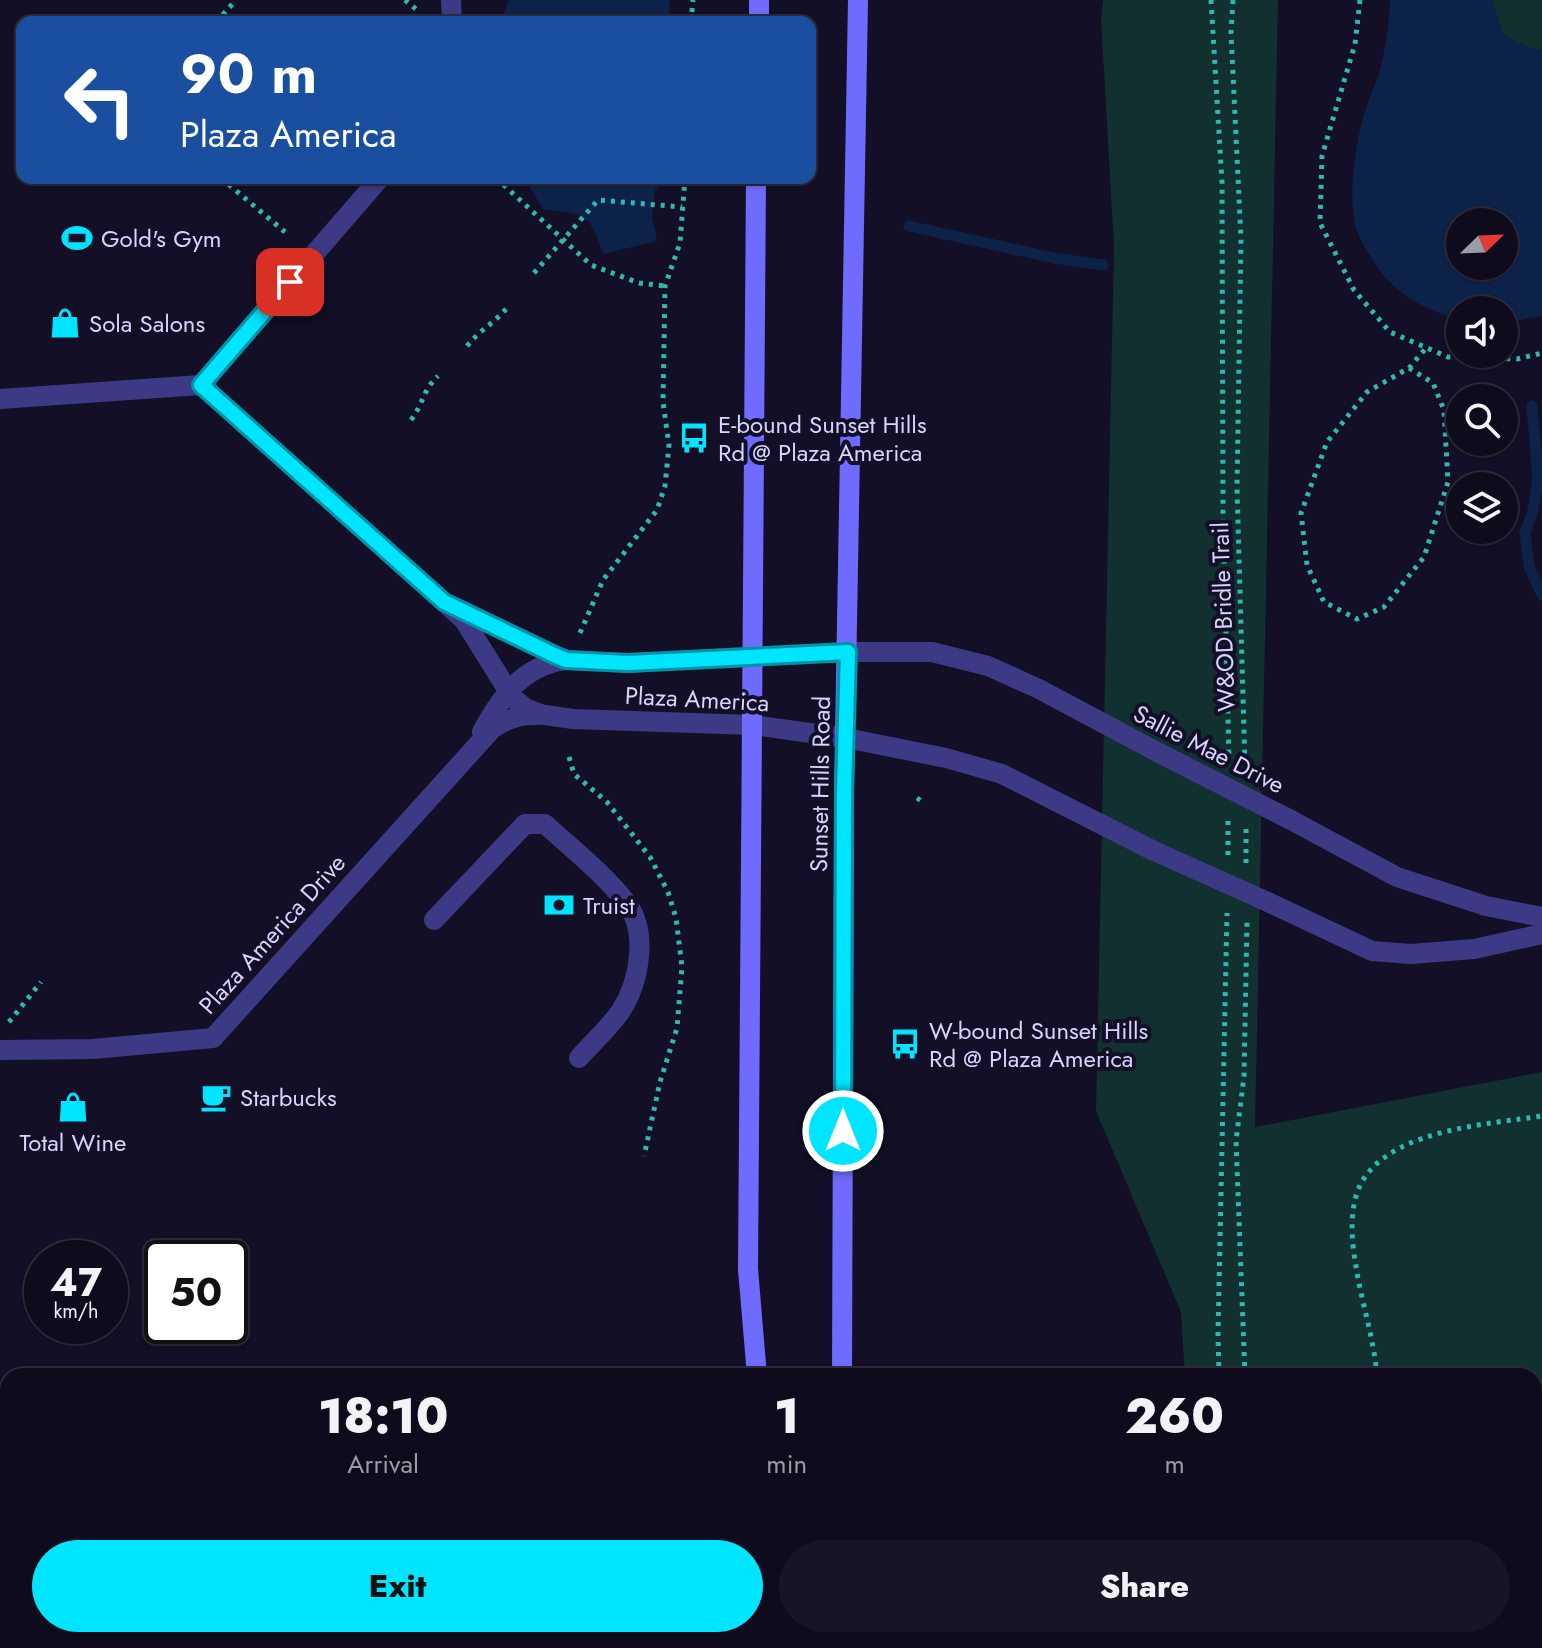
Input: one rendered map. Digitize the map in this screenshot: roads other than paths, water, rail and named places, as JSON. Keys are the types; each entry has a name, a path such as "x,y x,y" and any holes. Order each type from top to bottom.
{"main road":[{"name":"Sunset Hills Road","path":"842,1368 846,738 858,0"},
{"path":"756,184 748,1269 756,1368"}],"street":[{"path":"0,399 201,385 375,184"},
{"path":"201,385 464,620 508,692 525,708 545,715"},
{"path":"444,602 566,660"},
{"name":"Plaza America","path":"566,660 628,663 848,652"},
{"name":"Sallie Mae Drive","path":"848,652 932,652 988,666 1039,689 1397,877 1486,906 1542,917"},
{"path":"473,750 490,717 508,692 537,666 566,660"},
{"path":"473,750 502,722 526,714 545,715"},
{"name":"Plaza America","path":"545,715 573,719 753,725 846,738"},
{"path":"846,738 946,758 1002,774 1152,850 1372,951 1411,954 1474,949 1542,934"},
{"name":"Plaza America Drive","path":"0,1050 93,1049 213,1038 473,750"},
{"path":"434,920 525,824 545,824 627,902 636,920 640,947 632,990 620,1013 579,1058"}],"water":[{"path":"509,0 669,0 670,16 502,16"},
{"path":"1390,0 1492,0 1503,34 1527,47 1542,50 1542,316 1518,320 1518,296 1446,296 1446,315 1436,312 1394,286 1361,241 1352,197 1356,150 1388,31"},
{"path":"528,184 662,184 655,190 652,216 657,241 603,254 590,223 584,218 544,210"}],"waterway":[{"path":"909,226 1054,258 1103,265"},
{"path":"1532,406 1538,478 1533,511 1525,533 1529,567 1542,595"}],"place":[{"name":"Gold's Gym","path":"77,238"},
{"name":"Sola Salons","path":"65,323"},
{"name":"E-bound Sunset Hills Rd @ Plaza America","path":"694,438"},
{"name":"Truist","path":"559,905"},
{"name":"W-bound Sunset Hills Rd @ Plaza America","path":"905,1044"},
{"name":"Starbucks","path":"216,1097"},
{"name":"Total Wine","path":"73,1107"}]}
